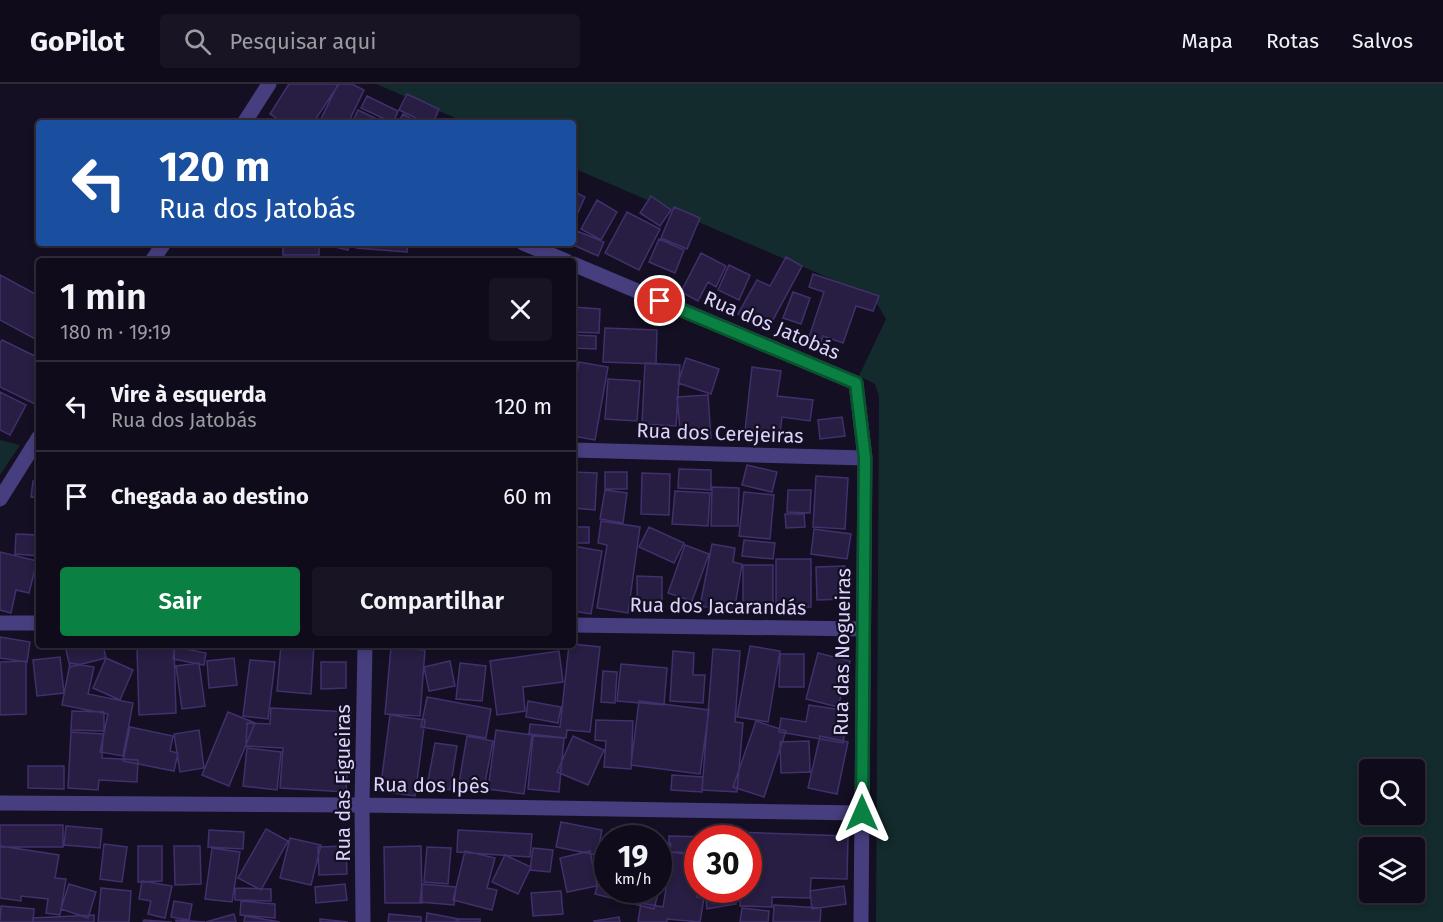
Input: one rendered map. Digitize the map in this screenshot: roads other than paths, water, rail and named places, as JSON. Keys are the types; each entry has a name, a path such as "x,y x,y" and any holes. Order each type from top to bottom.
{"street":[{"path":"246,120 269,84"},
{"path":"531,246 559,258"},
{"name":"Rua dos Jatobás","path":"576,265 856,383"},
{"name":"Rua das Nogueiras","path":"856,383 865,458 861,922"},
{"path":"0,499 36,442"},
{"name":"Rua dos Cerejeiras","path":"576,450 865,458"},
{"path":"0,623 36,623"},
{"name":"Rua dos Jacarandás","path":"576,625 863,628"},
{"name":"Rua das Figueiras","path":"363,922 365,648"},
{"name":"Rua dos Ipês","path":"0,803 363,805 862,813"}]}
